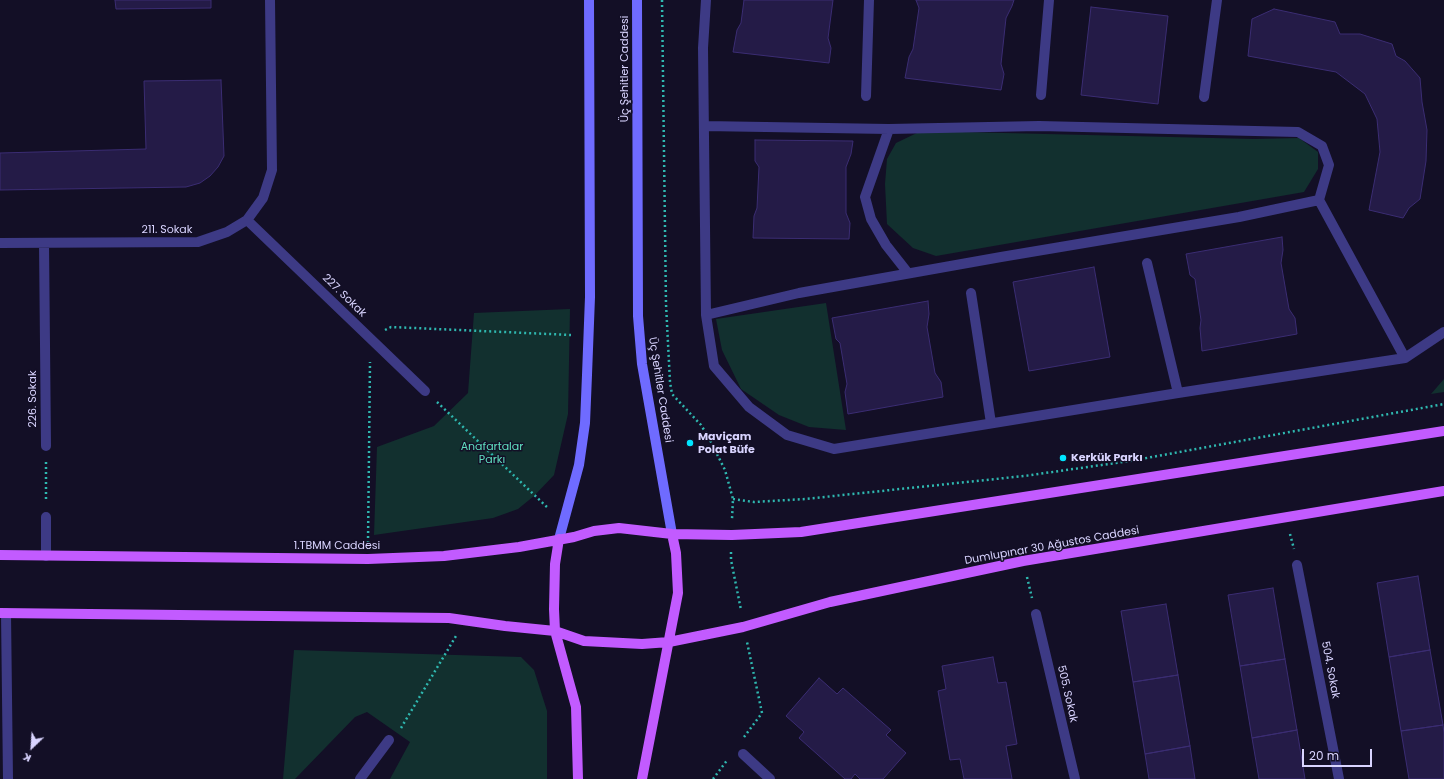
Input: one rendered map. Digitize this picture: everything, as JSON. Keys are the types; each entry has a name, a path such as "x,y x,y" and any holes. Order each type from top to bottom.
{"main road":[{"path":"578,779 576,707 556,631 554,609 555,564 559,539 579,465 585,423 590,297 589,0"},
{"name":"Üç Şehitler Caddesi","path":"637,0 638,316 642,364 676,553 678,593 642,779"},
{"path":"672,534 732,535 801,532 1444,431"},
{"name":"Dumlupınar 30 Ağustos Caddesi","path":"669,642 743,627 830,602 1023,561 1444,491"},
{"name":"1.TBMM Caddesi","path":"0,555 368,559 444,556 519,547 574,537 594,531 619,528 672,534"},
{"path":"3,613 449,618 556,631 584,641 642,644 669,642"}],"street":[{"name":"211. Sokak","path":"0,243 198,242 227,232 247,220 263,198 272,170 270,0"},
{"path":"706,0 703,48 706,315 714,366 749,407 787,435 834,449 1178,392 1405,358 1444,332"},
{"path":"866,96 869,0"},
{"path":"1041,95 1048,0"},
{"path":"1204,97 1218,0"},
{"path":"704,126 889,129 1039,126 1298,132 1322,146 1329,165 1318,200 1405,358"},
{"path":"889,129 866,197 871,219 886,245 908,273"},
{"path":"706,315 799,293 1239,217 1318,200"},
{"name":"227. Sokak","path":"247,220 425,390"},
{"name":"226. Sokak","path":"44,243 46,446"},
{"path":"1147,263 1178,392"},
{"path":"971,292 991,423"},
{"path":"46,517 46,556"},
{"name":"504. Sokak","path":"1297,565 1339,779"},
{"path":"3,613 8,779"},
{"name":"505. Sokak","path":"1036,614 1075,779"},
{"path":"360,779 390,740"},
{"path":"743,754 770,779"}],"path":[{"path":"662,0 666,304 670,382 672,394 701,425 709,438 725,470 733,499 754,502 805,499 1024,476 1130,461 1444,404"},
{"path":"370,338 391,327 589,336"},
{"path":"368,529 370,377"},
{"path":"442,406 536,497"},
{"path":"46,446 46,517"},
{"path":"1287,517 1297,565"},
{"path":"731,560 741,608"},
{"path":"1023,561 1036,614"},
{"path":"390,740 401,728 452,643 463,620"},
{"path":"740,743 762,713 751,656"},
{"path":"713,779 731,755"}],"green space":[{"path":"921,131 1254,139 1299,138 1318,152 1318,169 1304,192 936,256 913,248 887,224 885,184 887,159 896,143"},
{"path":"826,303 846,430 809,427 779,415 741,389 722,350 716,319"},
{"name":"Anafartalar Parkı","path":"570,309 568,414 554,475 534,496 518,509 493,518 374,535 377,447 434,426 468,393 474,313"},
{"path":"1444,379 1444,392 1431,394"},
{"path":"294,650 521,657 534,670 547,711 547,779 390,779 410,742 367,712 355,717 295,779 283,779"}],"building":[{"path":"115,0 211,0 211,8 116,9"},
{"path":"744,0 833,0 828,38 831,48 829,63 733,52 737,30 741,23"},
{"path":"916,0 1014,0 1006,18 1001,64 1004,74 1001,90 905,78 909,57 913,49 919,8"},
{"path":"1091,7 1168,16 1158,104 1081,95"},
{"path":"1274,9 1335,22 1340,34 1360,34 1392,44 1396,56 1405,61 1420,78 1422,102 1427,130 1426,161 1420,199 1409,208 1403,218 1369,210 1380,152 1377,119 1365,94 1336,72 1248,56 1252,19"},
{"path":"221,80 224,156 218,167 210,176 200,183 186,187 0,190 0,153 146,149 144,81"},
{"path":"755,140 853,141 851,154 846,167 846,213 850,223 849,239 753,238 754,216 757,208 759,167 755,161"},
{"path":"1282,237 1283,250 1281,263 1289,309 1295,318 1297,334 1202,351 1200,328 1201,320 1195,279 1190,275 1186,254"},
{"path":"1094,267 1110,357 1029,371 1013,282"},
{"path":"928,301 929,314 927,327 935,373 941,382 943,397 848,414 845,392 847,384 840,343 836,339 832,318"},
{"path":"1418,576 1430,650 1389,657 1377,583"},
{"path":"1273,588 1285,659 1240,666 1228,595"},
{"path":"1166,604 1178,675 1133,682 1121,611"},
{"path":"1430,650 1443,725 1401,731 1389,657"},
{"path":"993,657 998,683 1006,682 1017,744 1006,746 1012,779 964,779 960,759 950,760 938,691 946,689 942,666"},
{"path":"1285,659 1297,730 1252,738 1240,666"},
{"path":"1178,675 1190,746 1145,754 1133,682"},
{"path":"819,678 837,694 843,688 891,730 886,735 906,753 883,779 860,779 855,774 851,779 845,779 799,738 804,732 786,716"},
{"path":"1443,725 1444,779 1409,779 1401,731"},
{"path":"1297,730 1305,779 1259,779 1252,738"},
{"path":"1190,746 1195,779 1149,779 1145,754"}],"place":[{"name":"Maviçam Polat Büfe","path":"690,443"},
{"name":"Kerkük Parkı","path":"1063,458"}]}
